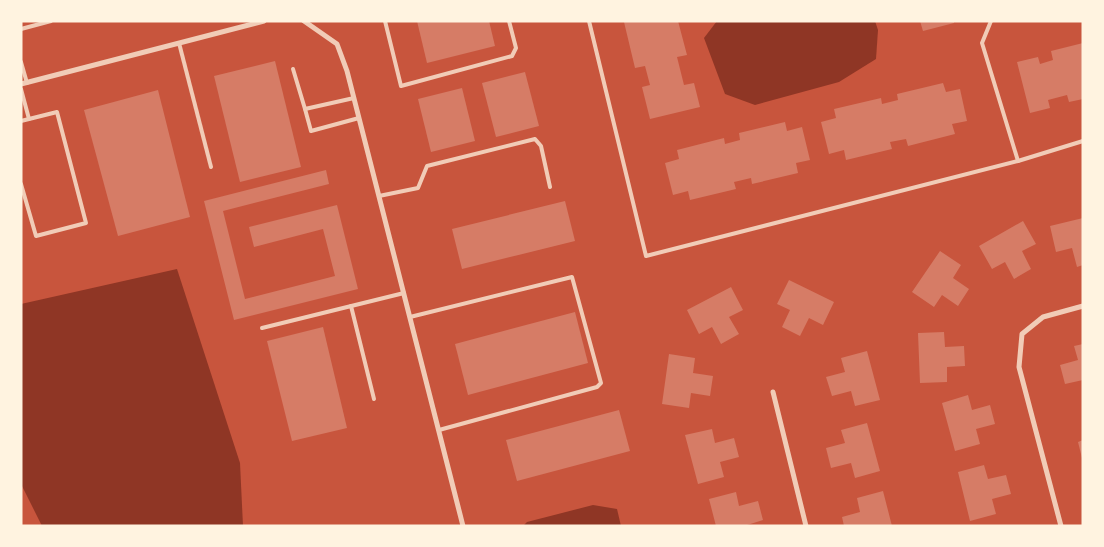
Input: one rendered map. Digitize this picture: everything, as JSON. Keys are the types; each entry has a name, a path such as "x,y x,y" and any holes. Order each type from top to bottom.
{"street":[{"path":"24,83 264,21"},
{"path":"304,21 337,44 354,98 463,526"},
{"path":"1061,526 1019,366 1022,334 1043,317 1083,306"},
{"path":"772,392 806,526"}],"lane":[{"path":"21,29 51,21"},
{"path":"385,21 401,86 512,56 516,48 509,21"},
{"path":"589,21 646,256 1018,161 1083,141"},
{"path":"991,21 982,43 1018,161"},
{"path":"179,43 211,167"},
{"path":"21,62 24,83"},
{"path":"293,69 311,131 359,118"},
{"path":"21,89 29,119"},
{"path":"304,109 354,98"},
{"path":"21,121 57,112 86,223 36,236 21,184"},
{"path":"379,196 418,188 427,166 535,139 541,146 550,187"},
{"path":"410,317 572,277 601,383 597,387 439,430"},
{"path":"262,328 404,293"},
{"path":"351,306 374,399"}],"shaded area":[{"path":"717,21 875,21 878,30 876,59 839,82 755,105 725,94 704,38"},
{"path":"177,269 240,463 243,526 42,526 21,484 21,304"},
{"path":"593,505 617,509 621,526 523,526 527,522"}],"building":[{"path":"417,21 489,21 495,46 427,63"},
{"path":"678,21 687,55 677,57 684,85 694,83 700,107 650,119 642,87 650,85 645,66 635,68 624,22"},
{"path":"920,21 954,21 954,23 923,31"},
{"path":"1083,43 1083,99 1069,102 1067,95 1048,100 1050,108 1030,113 1017,62 1038,57 1040,64 1053,60 1051,51"},
{"path":"275,61 301,167 240,182 214,76"},
{"path":"525,72 539,126 496,137 482,83"},
{"path":"943,83 946,92 960,89 967,121 952,124 955,134 908,146 906,139 890,142 892,149 846,160 844,150 829,154 821,122 836,118 834,109 881,98 882,104 898,100 897,94"},
{"path":"462,88 475,141 431,152 418,99"},
{"path":"158,90 190,217 118,236 84,110"},
{"path":"785,122 787,131 802,127 810,160 796,163 798,173 752,184 751,178 734,182 736,189 690,200 688,191 673,195 665,163 679,159 677,150 724,138 725,144 740,140 739,133"},
{"path":"326,170 329,184 223,211 245,299 335,276 323,229 254,247 249,227 337,205 358,289 234,320 204,201"},
{"path":"565,201 575,241 462,269 452,229"},
{"path":"1083,218 1083,265 1077,267 1072,248 1056,252 1050,226"},
{"path":"1023,221 1036,244 1022,251 1031,269 1014,279 1005,262 992,269 979,246"},
{"path":"940,251 961,265 953,278 969,289 958,306 942,295 934,307 912,292"},
{"path":"789,280 834,302 823,325 809,318 800,336 782,327 790,310 777,304"},
{"path":"731,287 743,310 729,317 739,334 721,344 712,327 699,334 687,310"},
{"path":"575,312 588,363 468,395 455,344"},
{"path":"323,327 347,428 292,441 267,341"},
{"path":"944,332 945,347 964,346 965,366 947,367 947,382 920,383 918,333"},
{"path":"1083,344 1083,380 1065,384 1060,365 1078,360 1074,346"},
{"path":"867,351 880,400 855,406 851,391 832,396 826,377 845,372 841,358"},
{"path":"669,354 695,358 693,373 713,376 710,396 691,393 689,408 662,404"},
{"path":"968,395 972,410 990,405 995,424 976,429 980,444 955,451 942,403"},
{"path":"619,410 630,451 517,481 506,440"},
{"path":"867,423 880,471 855,478 851,463 831,468 826,448 845,443 841,430"},
{"path":"712,429 715,443 734,438 739,457 720,462 724,477 698,484 685,435"},
{"path":"1083,440 1083,458 1082,458 1078,442"},
{"path":"984,465 988,479 1006,475 1011,494 992,499 996,514 970,521 958,472"},
{"path":"883,491 892,526 844,526 842,517 860,512 857,498"},
{"path":"736,492 739,506 758,501 763,520 744,526 716,526 709,499"}]}
